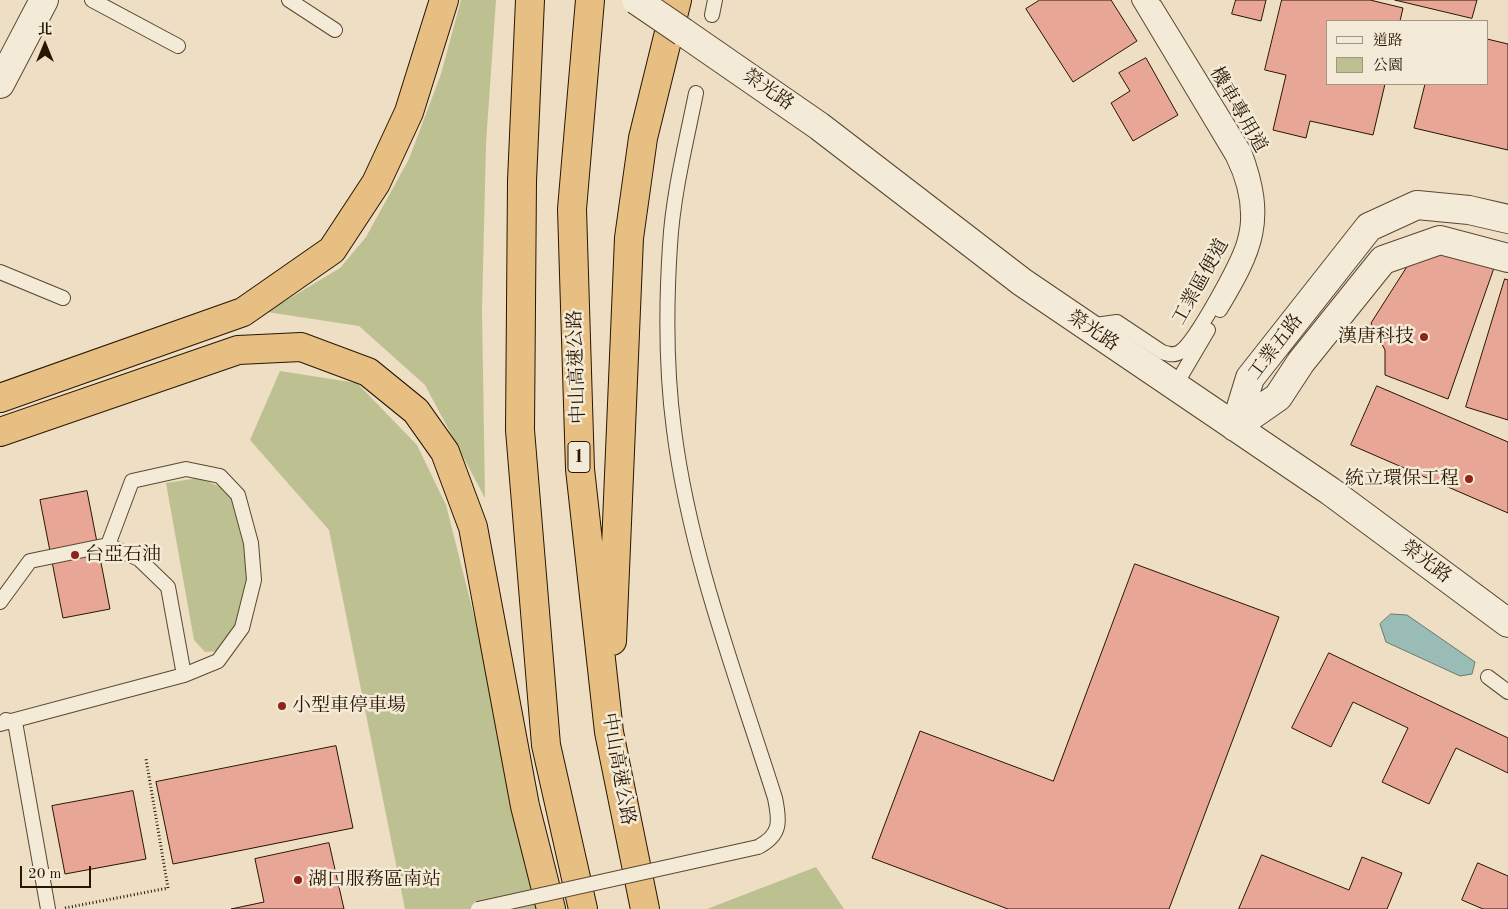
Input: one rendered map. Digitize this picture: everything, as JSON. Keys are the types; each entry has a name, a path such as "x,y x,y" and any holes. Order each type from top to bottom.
{"highway":[{"path":"0,398 243,312 332,250 376,183 409,112 444,0"},
{"path":"530,0 522,181 520,430 546,745 583,909"},
{"name":"中山高速公路","path":"590,0 572,209 580,469 609,732 645,909"},
{"path":"609,732 629,238 642,138 676,0"},
{"path":"0,432 238,350 301,347 368,372 416,411 445,452 473,526 525,806 551,909"}],"street":[{"path":"0,84 44,0"},
{"name":"榮光路","path":"636,0 819,126 1022,282 1330,491 1508,623"},
{"name":"工業五路","path":"1235,427 1250,378 1369,227 1417,204 1470,210 1508,219"},
{"name":"工業五路","path":"1235,427 1278,397 1301,362 1383,260 1440,240 1508,258"}],"lane":[{"path":"92,0 178,46"},
{"path":"289,0 335,30"},
{"path":"712,15 715,0"},
{"name":"工業區便道","path":"1087,326 1117,322 1162,352 1170,355 1178,353 1186,347 1198,330 1236,263 1244,243 1248,221 1243,178 1233,157 1140,2"},
{"name":"機車專用道","path":"1140,2 1155,6 1244,151 1253,175 1257,198 1258,222 1245,268 1175,386"},
{"path":"478,909 758,847 771,840 778,828 779,814 776,798 703,569 686,503 674,430 668,340 670,244 682,161 696,93"},
{"path":"0,272 63,298"},
{"path":"0,724 15,722 184,675 218,662 242,628 254,580 251,543 238,496 220,476 186,469 132,481 108,545"},
{"path":"0,602 30,561 108,545 139,559 168,587 184,675"},
{"path":"1488,677 1508,692"},
{"path":"0,719 15,722"},
{"path":"15,722 48,909"}],"path":[{"path":"59,909 168,888 146,759"}],"green space":[{"path":"461,0 496,0 486,143 482,310 485,498 425,385 359,326 267,312 340,268 366,237 409,159 441,74"},
{"path":"280,371 357,383 417,445 446,505 548,909 405,909 329,530 250,440"},
{"path":"199,478 233,492 254,581 240,630 221,651 205,652 194,640 166,483"},
{"path":"816,867 844,909 707,909"}],"water":[{"path":"1391,614 1407,615 1475,662 1472,674 1460,676 1386,642 1380,624"}],"building":[{"path":"1040,0 1111,0 1137,41 1073,82 1026,9"},
{"path":"1236,0 1266,0 1261,21 1232,14"},
{"path":"1282,0 1370,0 1403,8 1400,20 1326,20 1326,85 1385,85 1373,135 1310,121 1306,138 1273,130 1286,75 1265,70"},
{"path":"1395,0 1477,0 1472,18"},
{"path":"1488,39 1508,44 1508,150 1414,128 1425,85 1488,85"},
{"path":"1146,58 1178,115 1133,141 1111,103 1130,91 1119,73"},
{"name":"漢唐科技","path":"1442,251 1495,265 1448,399 1385,375 1385,350 1371,323 1408,265"},
{"path":"1505,279 1508,280 1508,420 1466,407"},
{"name":"統立環保工程","path":"1377,386 1508,442 1508,513 1351,445"},
{"name":"台亞石油","path":"87,491 110,609 63,618 40,500"},
{"path":"1135,564 1279,617 1169,909 1008,909 872,858 920,731 1053,781"},
{"path":"1329,653 1508,738 1508,773 1456,748 1429,804 1382,782 1408,728 1353,702 1331,747 1292,728"},
{"path":"336,746 353,828 173,864 156,782"},
{"path":"133,791 146,859 65,874 52,806"},
{"name":"湖口服務區南站","path":"329,843 344,909 231,909 264,902 255,859"},
{"path":"1262,855 1349,890 1362,857 1402,873 1387,909 1239,909"},
{"path":"1478,863 1508,876 1508,909 1483,909 1462,900"}],"place":[{"name":"漢唐科技","path":"1424,337"},
{"name":"統立環保工程","path":"1469,479"},
{"name":"台亞石油","path":"75,555"},
{"name":"小型車停車場","path":"282,706"},
{"name":"湖口服務區南站","path":"298,880"}]}
